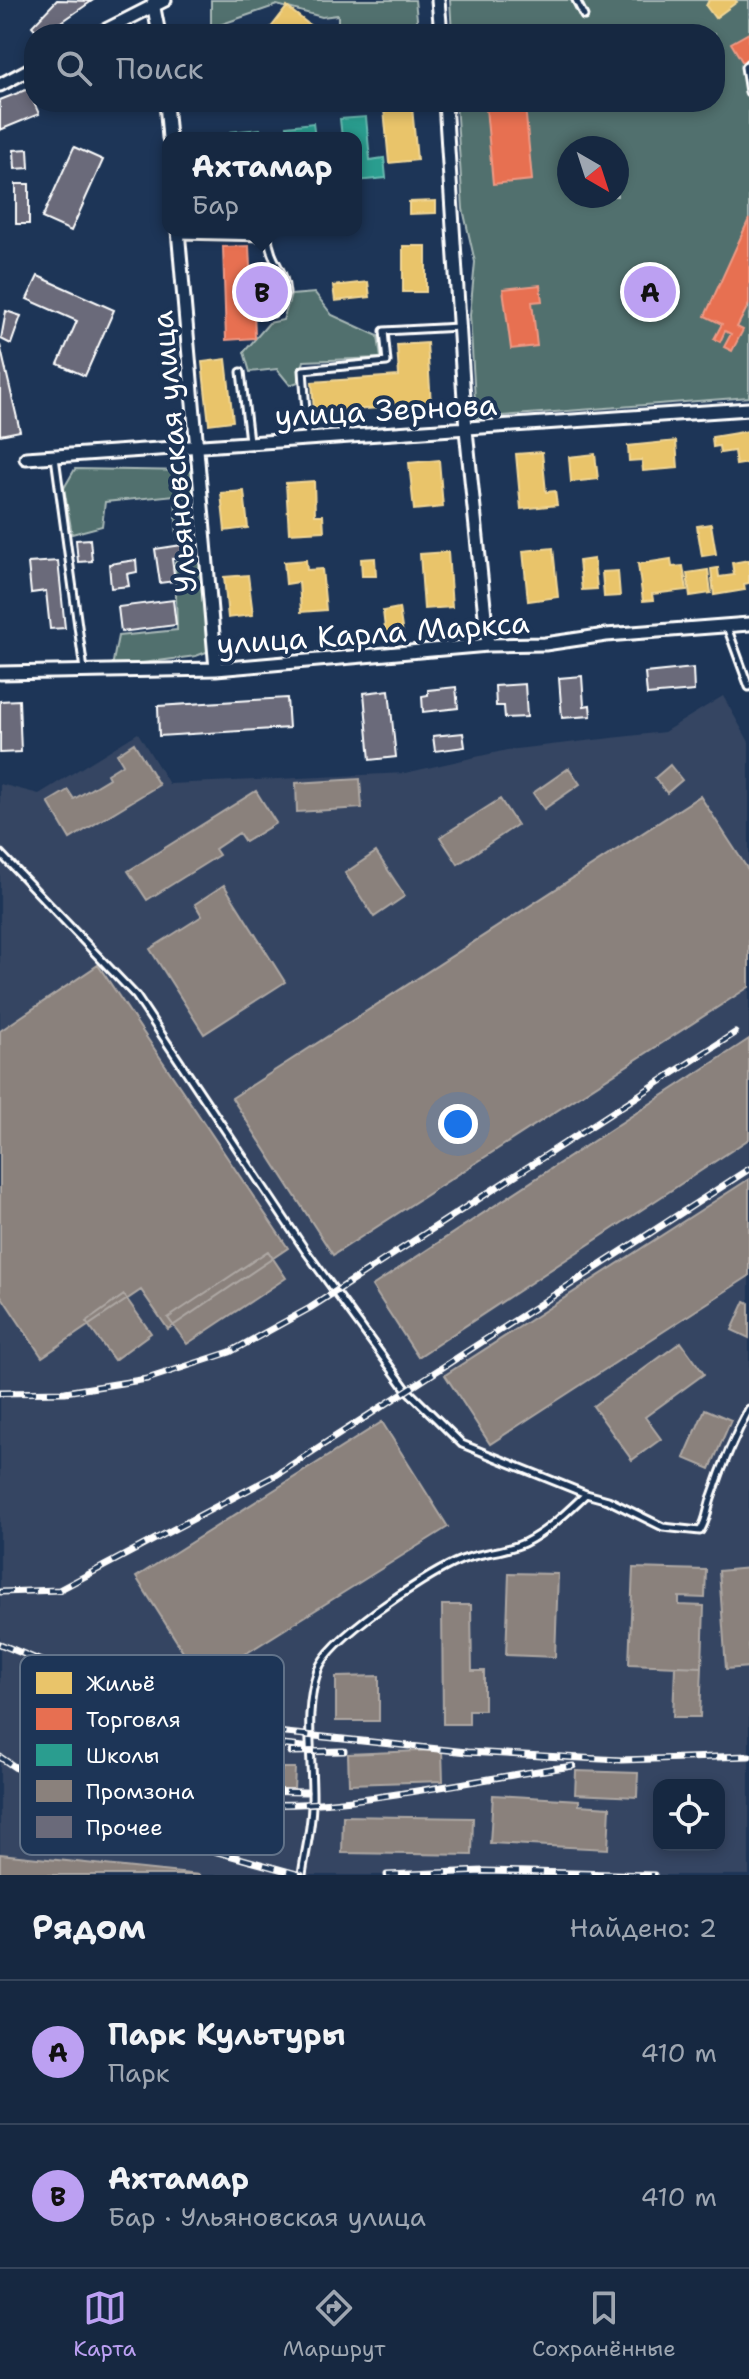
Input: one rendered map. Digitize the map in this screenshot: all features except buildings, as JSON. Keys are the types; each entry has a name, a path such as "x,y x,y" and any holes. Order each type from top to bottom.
{"street":[{"path":"438,0 440,24"},
{"path":"116,24 157,1 158,24"},
{"path":"0,85 24,72"},
{"path":"167,112 168,132"},
{"path":"446,112 466,430 488,645"},
{"name":"Ульяновская улица","path":"179,236 216,669"},
{"name":"улица Зернова","path":"26,458 749,409"},
{"name":"улица Карла Маркса","path":"0,673 216,669 488,645 545,644 606,635 749,624"}],"lane":[{"path":"576,0 584,16"},
{"path":"749,63 745,67 749,92"},
{"path":"246,236 268,237 271,258 284,275 286,293 273,313"},
{"path":"308,439 303,370 387,362 384,331 459,327"},
{"path":"241,372 249,442"},
{"path":"55,456 84,670"},
{"path":"727,626 749,687"},
{"path":"0,853 136,996 305,1250 407,1390 462,1444 608,1500 663,1527 700,1531 708,1519 709,1504 719,1476 749,1409"},
{"path":"302,1875 312,1802 310,1704 318,1670 326,1654 342,1638 421,1583 456,1562 520,1545 548,1528 586,1494"}],"shaded area":[{"path":"723,696 749,742 749,1875 0,1875 0,784 39,794 138,733 169,784 405,773 507,750 664,732"}],"green space":[{"path":"211,0 415,0 418,24 338,24 338,15 322,17 277,5 222,24 211,24"},
{"path":"450,0 749,0 749,397 476,418 470,315 475,262 463,209 457,112 725,112 725,24 451,24"},
{"path":"315,293 332,315 378,336 381,358 304,361 298,382 290,385 277,369 250,372 244,352 269,323 283,320 291,295"},
{"path":"75,469 192,471 202,534 177,539 175,495 105,502 102,526 72,534 64,488"},
{"path":"200,554 209,651 196,656 112,667 118,636 177,630 175,562"}],"railway":[{"path":"0,1393 65,1392 147,1379 230,1352 310,1308 735,1033"},
{"path":"0,1592 59,1590 276,1475 749,1169"},
{"path":"0,1644 27,1655"},
{"path":"284,1733 467,1752 621,1760 749,1756"},
{"path":"284,1745 303,1747"},
{"path":"291,1752 344,1751"},
{"path":"0,1757 20,1771"},
{"path":"284,1805 361,1799 573,1766"},
{"path":"284,1792 306,1792"},
{"path":"228,1855 301,1875"},
{"path":"387,1875 483,1871 654,1875"}],"place":[{"name":"Ахтамар","path":"262,292"},
{"name":"Парк Культуры","path":"650,292"}]}
